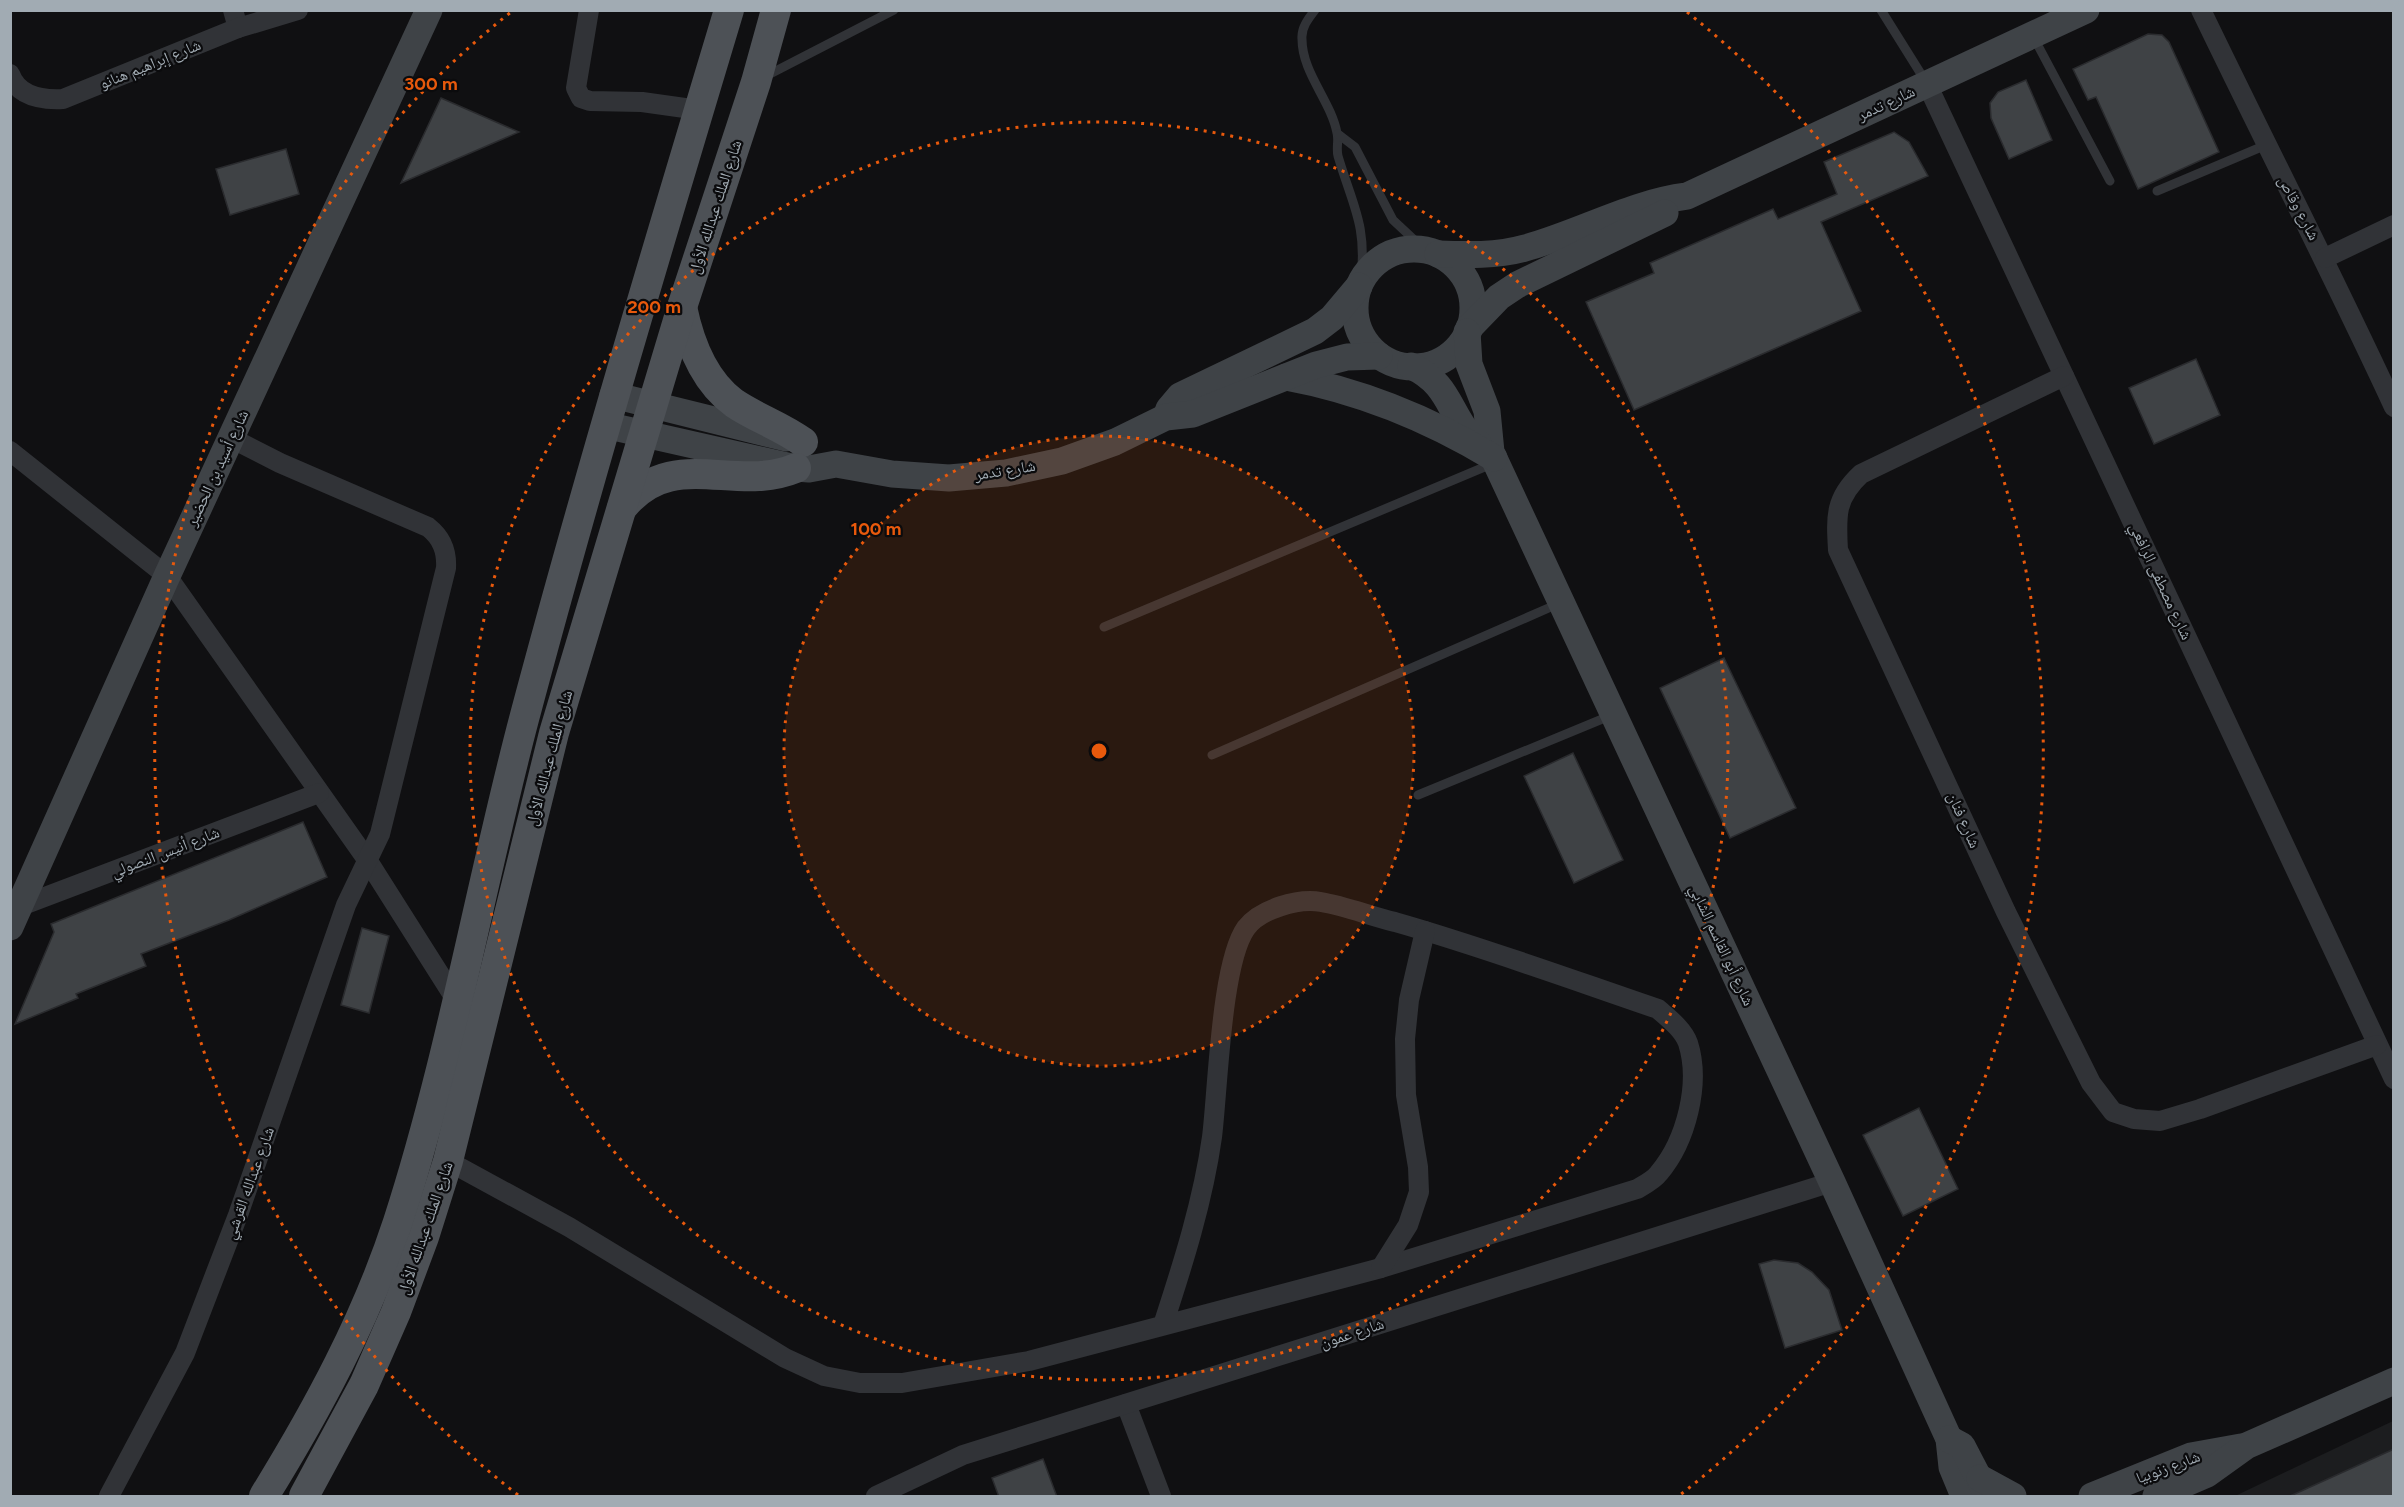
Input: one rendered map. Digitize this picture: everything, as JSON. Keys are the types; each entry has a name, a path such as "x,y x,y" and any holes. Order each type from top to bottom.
{"main road":[{"name":"شارع الملك عبدالله الأول","path":"264,1497 336,1370 369,1299 397,1225 420,1148 523,722 613,395 729,10"},
{"name":"شارع الملك عبدالله الأول","path":"304,1497 364,1385 396,1312 448,1161 554,733 682,307 756,82 776,10"},
{"path":"622,508 630,498 652,482 677,474 772,476 799,455 781,427 735,403 722,392 696,352 682,307"},
{"path":"420,1148 448,1161"}],"street":[{"name":"شارع إبراهيم هنانو","path":"10,74 12,80 27,94 42,100 63,99 236,19 298,10"},
{"name":"شارع أسيد بن الحضير","path":"13,915 429,10"},
{"path":"589,10 576,88 581,98 590,101 642,102 699,110"},
{"name":"شارع تدمر","path":"1468,330 1499,297 1517,285 1650,222 1687,195 2086,10"},
{"name":"شارع وقاص","path":"2201,10 2266,145 2325,258 2394,407"},
{"name":"شارع مصطفى الرافعي","path":"1927,84 2394,1079"},
{"name":"شارع تدمر","path":"1431,252 1481,254 1524,249 1648,204 1687,195"},
{"path":"2325,258 2394,225"},
{"path":"1405,249 1431,252 1453,263 1464,277 1471,293 1473,311 1468,330 1458,347 1444,358 1428,365 1411,366 1394,363 1379,356 1367,344 1359,329 1355,313 1360,283 1372,265 1387,255 1405,249"},
{"name":"شارع تدمر","path":"1166,417 1169,409 1180,396 1315,331 1332,318 1360,283"},
{"name":"شارع أبو القاسم الشابي","path":"1468,330 1469,364 1487,411 1494,457 1832,1182 1949,1439 1948,1453 1952,1467 1977,1491"},
{"name":"شارع تدمر","path":"613,395 653,405 799,455 809,469 836,464 892,474 949,478 1006,473 1062,461 1115,442 1166,417 1193,414 1331,360 1379,356"},
{"name":"شارع أبو القاسم الشابي","path":"1411,366 1436,381 1465,430 1472,439 1494,457"},
{"path":"1286,376 1341,388 1395,406 1429,421 1494,457"},
{"name":"شارع فنان","path":"2064,376 1861,474 1847,487 1840,501 1836,522 1838,550 2006,912 2091,1083 2113,1112 2134,1119 2160,1121 2200,1109 2377,1045"},
{"name":"شارع تدمر","path":"605,425 645,434 799,455"},
{"name":"شارع عبدالله القرشي","path":"109,1497 185,1353 238,1215 346,905 368,861 384,819 446,568 445,549 435,532 420,522 280,463 231,438"},
{"path":"10,450 167,576 368,861 456,1000"},
{"name":"شارع أنيس النصولي","path":"13,915 319,793"},
{"path":"448,1161 569,1227 785,1359 824,1376 860,1383 902,1383 1029,1361 1382,1268 1637,1189 1659,1175 1675,1149 1689,1112 1692,1068 1687,1041 1674,1023 1658,1009 1425,931 1319,901 1295,903 1270,910 1246,927 1237,947 1228,985 1211,1139 1184,1262 1163,1325"},
{"path":"1382,1268 1408,1225 1419,1192 1418,1167 1406,1095 1405,1039 1409,1000 1425,931"},
{"name":"شارع عمون","path":"876,1497 963,1455 1832,1182"},
{"name":"شارع زنوبيا","path":"2156,1497 2207,1474 2246,1446 2394,1381"},
{"path":"1126,1404 1161,1497"},
{"name":"شارع زنوبيا","path":"2092,1497 2191,1456 2246,1446"},
{"path":"1977,1491 2013,1497"}],"lane":[{"path":"756,82 894,10"},
{"path":"1315,10 1304,26 1301,39 1305,59 1338,134 1338,155 1363,233 1360,283"},
{"path":"1881,10 1927,84"},
{"path":"2033,36 2110,181"},
{"path":"1338,134 1355,147 1393,220 1431,252"},
{"path":"2157,191 2266,145"},
{"path":"1104,627 1494,457"},
{"path":"1212,755 1562,602"},
{"path":"1418,795 1614,715"}],"shaded area":[{"path":"2393,1421 2393,1496 2235,1496"}],"building":[{"path":"2148,34 2162,35 2169,42 2219,152 2138,189 2096,97 2088,100 2073,69"},
{"path":"2026,80 2052,140 2009,159 1991,118 1990,103 1998,92"},
{"path":"441,98 519,132 401,183"},
{"path":"1894,132 1909,142 1928,176 1821,222 1861,311 1634,410 1586,302 1654,273 1650,263 1773,209 1778,219 1837,194 1824,162"},
{"path":"286,149 299,194 230,215 216,169"},
{"path":"2196,359 2220,415 2154,444 2129,388"},
{"path":"1724,658 1796,808 1730,838 1660,688"},
{"path":"1573,753 1623,860 1574,883 1524,776"},
{"path":"303,822 327,877 229,920 141,954 146,966 76,994 78,998 15,1024 54,932 51,924"},
{"path":"362,928 389,936 369,1013 341,1005"},
{"path":"1919,1108 1958,1189 1903,1216 1863,1135"},
{"path":"1774,1260 1798,1263 1812,1272 1829,1290 1842,1330 1785,1348 1759,1264"},
{"path":"2394,1449 2394,1497 2288,1497"},
{"path":"1043,1459 1057,1497 999,1497 992,1478"}]}
